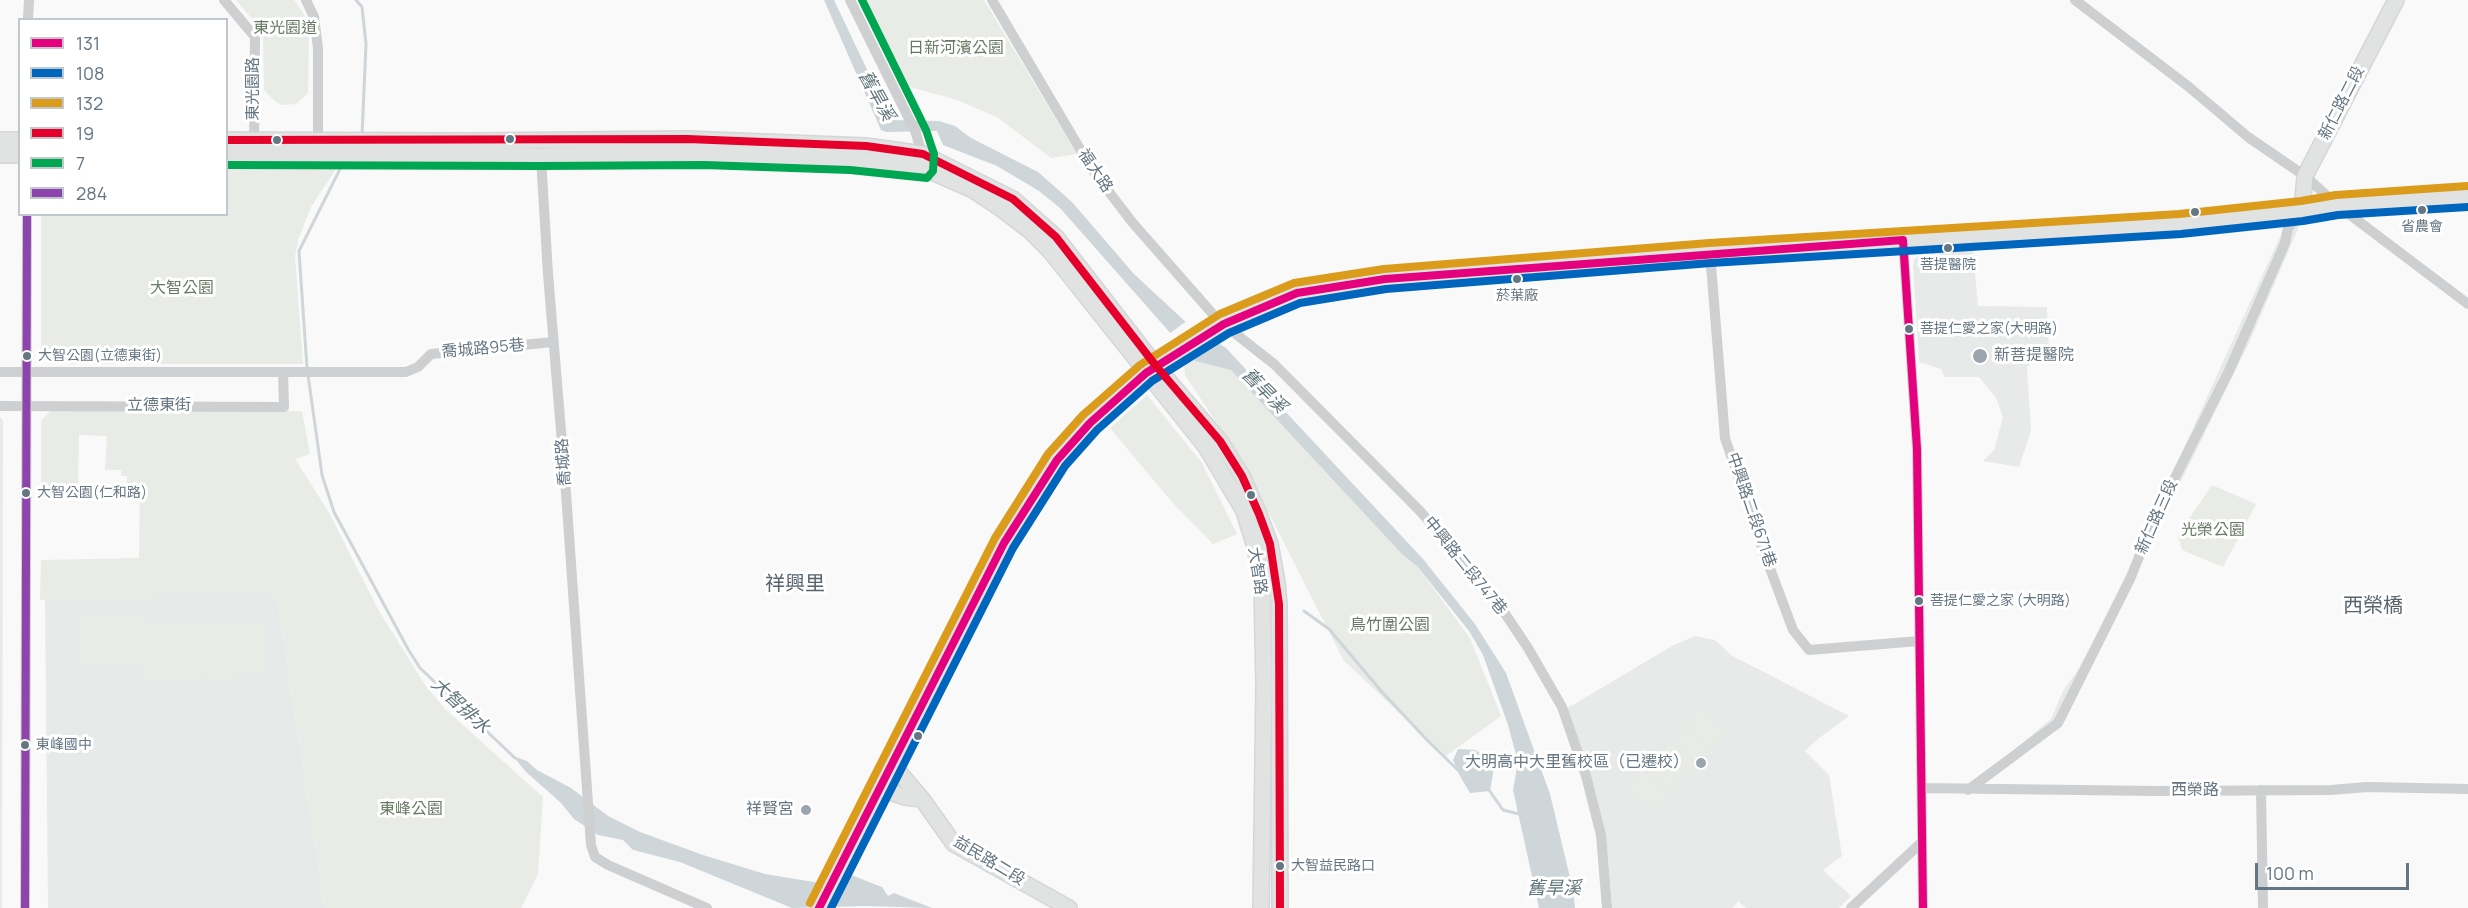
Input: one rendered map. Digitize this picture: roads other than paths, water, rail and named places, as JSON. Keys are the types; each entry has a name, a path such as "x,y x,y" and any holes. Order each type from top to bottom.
{"street":[{"path":"28,18 29,0"},
{"name":"東光園路","path":"224,0 255,37 254,147"},
{"path":"306,0 314,17 318,48 318,148"},
{"path":"850,0 916,133 923,161"},
{"name":"福大路","path":"992,0 1093,171 1168,265 1224,324"},
{"path":"2075,0 2189,87 2248,137 2306,176 2337,205 2468,304"},
{"name":"新仁路二段","path":"2302,211 2306,176 2396,0"},
{"path":"0,140 18,140"},
{"name":"大智路","path":"228,140 254,147 540,149 923,161 973,190 1029,230 1051,252 1151,369 1221,441 1242,476 1270,544 1277,582 1280,642 1280,908"},
{"name":"大智路","path":"228,154 254,147"},
{"name":"喬城路","path":"540,149 591,845 595,857 600,861 707,908"},
{"path":"0,155 18,155"},
{"path":"819,908 854,843 1004,543 1057,460 1090,423 1151,369 1224,324 1297,293 1385,279 1903,240 1967,241 2180,224 2337,205 2468,196"},
{"name":"新仁路三段","path":"1968,790 2058,723 2131,577 2154,519 2229,371 2286,243 2288,228 2302,211"},
{"path":"24,908 27,216"},
{"path":"1903,240 1917,449 1923,908"},
{"name":"中興路二段671巷","path":"1710,253 1725,438 1793,630 1809,650 1919,640"},
{"name":"中興路二段747巷","path":"1224,324 1274,364 1314,402 1442,535 1492,594 1528,648 1562,707 1588,775 1601,835 1607,908"},
{"name":"喬城路95巷","path":"283,372 406,372 418,367 431,354 553,342"},
{"name":"大智路","path":"1151,369 1206,447 1230,486 1244,511 1255,548 1262,584 1264,686 1261,908"},
{"path":"0,372 283,372"},
{"name":"立德東街","path":"0,406 284,407 283,372"},
{"name":"益民路二段","path":"893,765 922,799 954,843 1069,908"},
{"name":"西榮路","path":"1923,788 1968,790 2261,790 2367,787 2468,789"},
{"path":"881,789 905,797 922,799"},
{"path":"2261,790 2263,908"},
{"path":"1851,908 1922,842"}],"water":[{"name":"舊旱溪","path":"824,0 834,0 891,120 939,121 955,126 971,138 1038,172 1072,202 1134,274 1189,325 1226,348 1423,559 1475,624 1506,673 1550,794 1573,890 1575,908 1539,908 1513,790 1518,762 1508,725 1483,655 1469,631 1417,566 1402,554 1231,370 1195,361 1060,208 1039,191 997,166 943,145 937,131 886,132 881,130"},
{"path":"1458,749 1475,750 1495,761 1490,791 1470,793 1453,760"},
{"path":"513,756 527,761 537,770 571,788 608,816 640,832 703,855 765,874 820,883 851,875 882,887 888,896 894,893 932,908 866,906 792,908 680,862 633,850 623,840 598,835 574,819"}],"waterway":[{"path":"356,0 362,7 366,44 362,136"},
{"name":"大智排水","path":"307,368 299,251 341,167"},
{"name":"大智排水","path":"308,375 322,475 334,512 408,649 420,668 515,758"},
{"path":"1304,611 1329,629 1382,692 1461,773"},
{"path":"1489,790 1503,810 1519,814"}],"place":[{"name":"省農會","path":"2422,210"},
{"name":"菩提醫院","path":"1948,248"},
{"name":"菸葉廠","path":"1517,279"},
{"name":"菩提仁愛之家(大明路)","path":"1909,329"},
{"name":"大智公園(立德東街)","path":"27,356"},
{"name":"新菩提醫院","path":"1980,356"},
{"name":"大智公園(仁和路)","path":"26,493"},
{"name":"菩提仁愛之家 (大明路)","path":"1919,601"},
{"name":"東峰國中","path":"25,745"},
{"name":"大明高中大里舊校區（已遷校）","path":"1701,763"},
{"name":"祥賢宮","path":"806,810"},
{"name":"大智益民路口","path":"1280,866"}],"district":[{"name":"祥興里","path":"795,584"},
{"name":"西榮橋","path":"2373,606"}],"park label":[{"name":"東光園道","path":"285,29"},
{"name":"日新河濱公園","path":"956,49"},
{"name":"大智公園","path":"182,289"},
{"name":"光榮公園","path":"2213,531"},
{"name":"鳥竹圍公園","path":"1390,626"},
{"name":"東峰公園","path":"411,810"}]}
